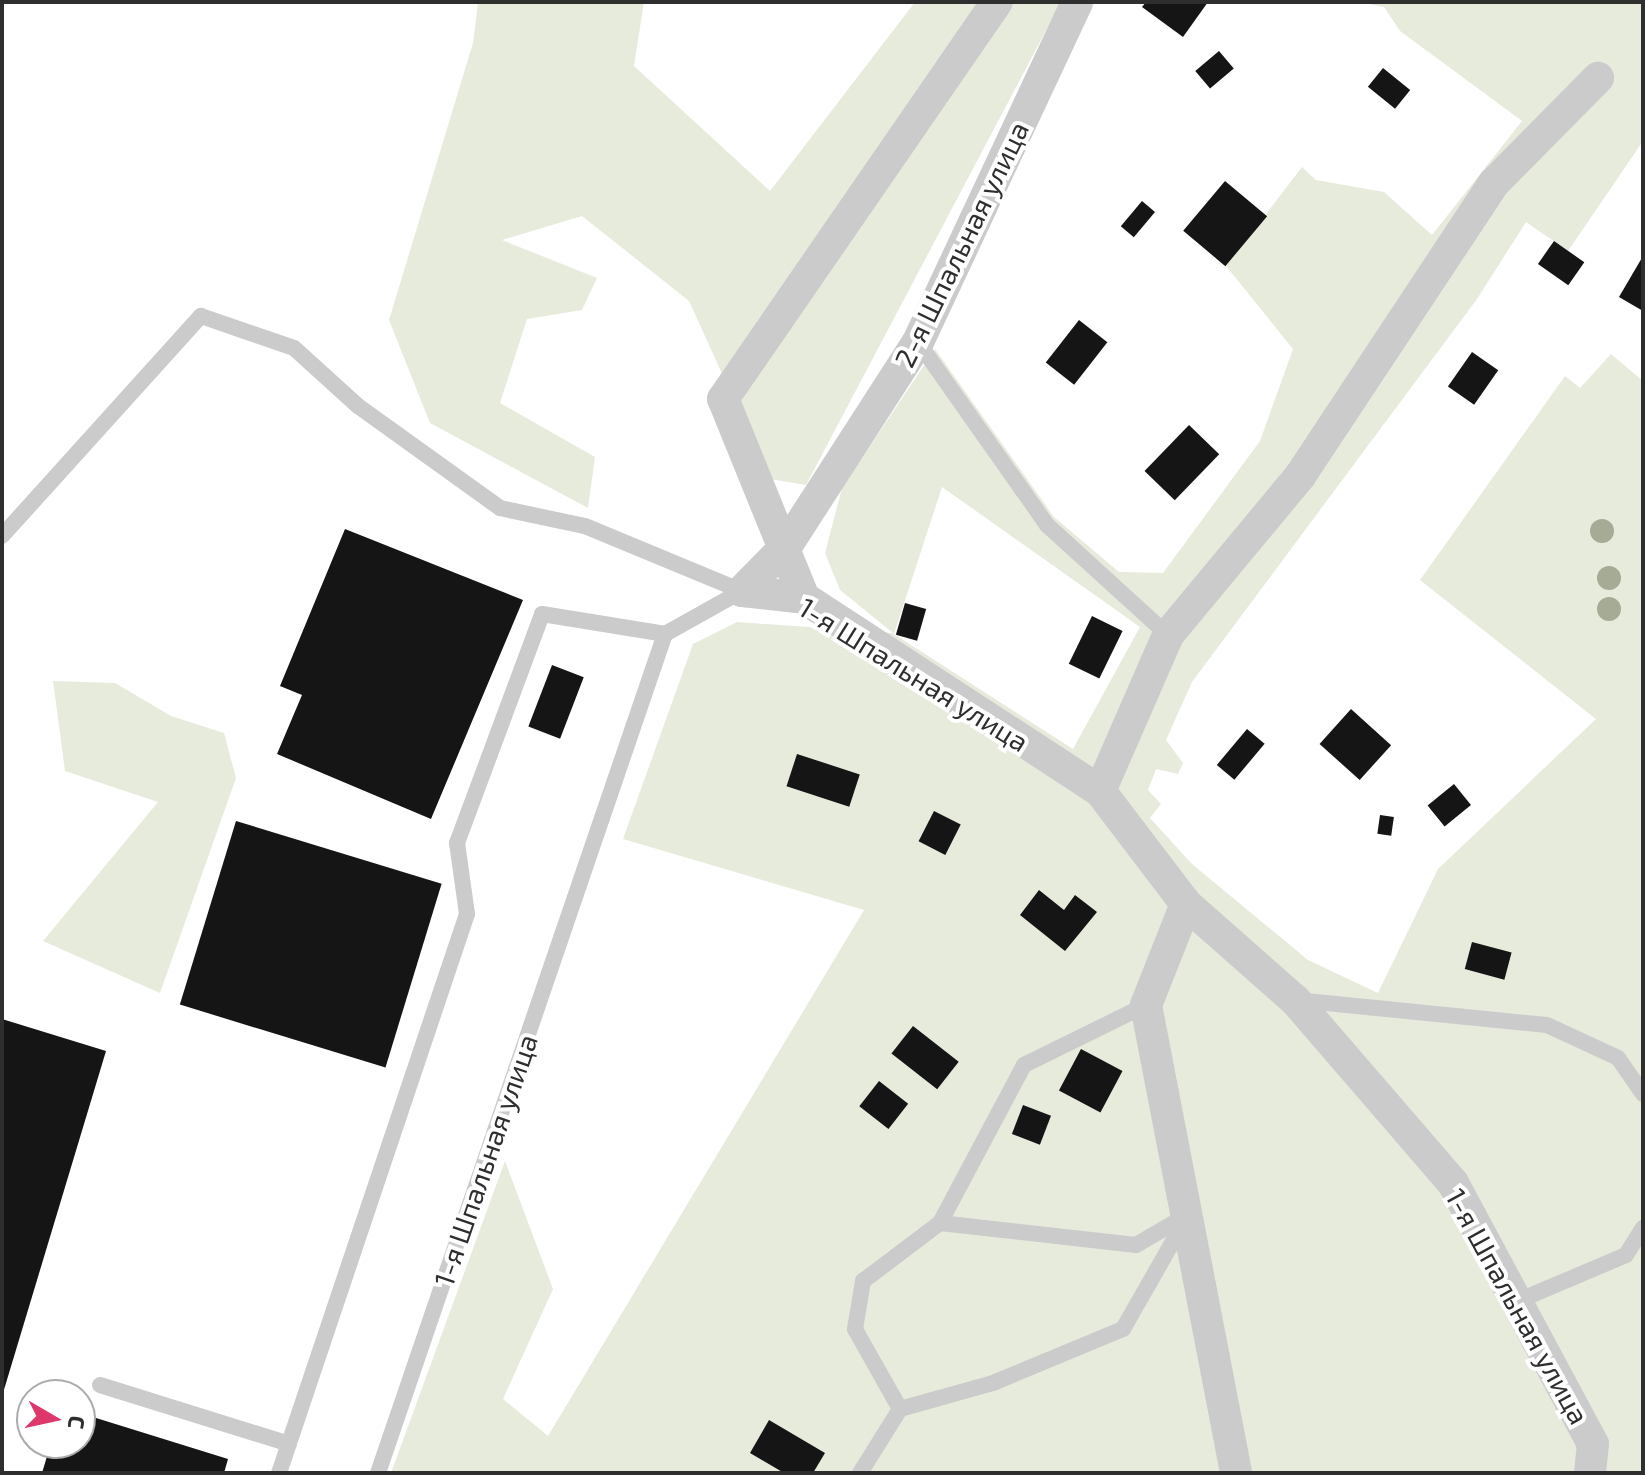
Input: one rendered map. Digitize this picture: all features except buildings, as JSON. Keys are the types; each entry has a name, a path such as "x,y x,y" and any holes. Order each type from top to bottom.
{"street":[{"path":"804,598 787,545 723,399 997,2"},
{"name":"2-я Шпальная улица","path":"742,591 787,545 918,342 1077,2"},
{"path":"1100,791 1168,635 1300,476 1494,183 1598,78"},
{"name":"1-я Шпальная улица","path":"742,591 804,598 1100,791 1186,904 1295,1000 1453,1183 1520,1300 1593,1444 1590,1473"},
{"path":"1186,904 1146,1005 1189,1213 1236,1473"}],"lane":[{"path":"2,536 201,316 294,348 358,406 500,508 585,526 742,591"},
{"path":"918,342 1047,525 1168,635"},
{"path":"279,1473 467,914 457,843 542,614 665,634 742,591"},
{"name":"1-я Шпальная улица","path":"378,1473 665,634"},
{"path":"1295,1000 1547,1025 1618,1058 1643,1094"},
{"path":"900,1409 855,1329 863,1281 940,1223 1024,1065 1146,1005"},
{"path":"940,1223 1136,1245 1189,1213"},
{"path":"860,1473 900,1409 993,1383 1123,1329 1189,1213"},
{"path":"1520,1300 1626,1255 1643,1228"},
{"path":"100,1385 289,1444"}],"shaded area":[{"path":"478,2 644,2 634,66 770,191 915,2 1061,2 806,485 770,479 689,301 582,216 502,240 597,278 582,310 527,319 500,403 595,457 588,508 430,423 389,320 473,43"},
{"path":"1359,2 1643,2 1643,141 1568,251 1526,222 1477,299 1192,682 1166,740 1183,763 1178,774 1156,769 1148,790 1161,804 1150,818 1192,864 1308,960 1378,993 1438,869 1596,719 1420,580 1565,376 1580,388 1611,354 1643,381 1643,1473 391,1473 505,1161 553,1289 503,1399 548,1436 864,910 623,839 693,644 737,622 893,633 840,590 825,553 842,488 935,349 1054,517 1119,572 1163,573 1260,441 1293,349 1226,266 1302,167 1316,180 1384,192 1432,235 1522,121 1400,31 1384,7","holes":["942,487 1140,627 1073,749 894,634"]},
{"path":"53,681 115,683 171,716 224,733 236,778 160,993 43,941 158,802 65,771"}]}
